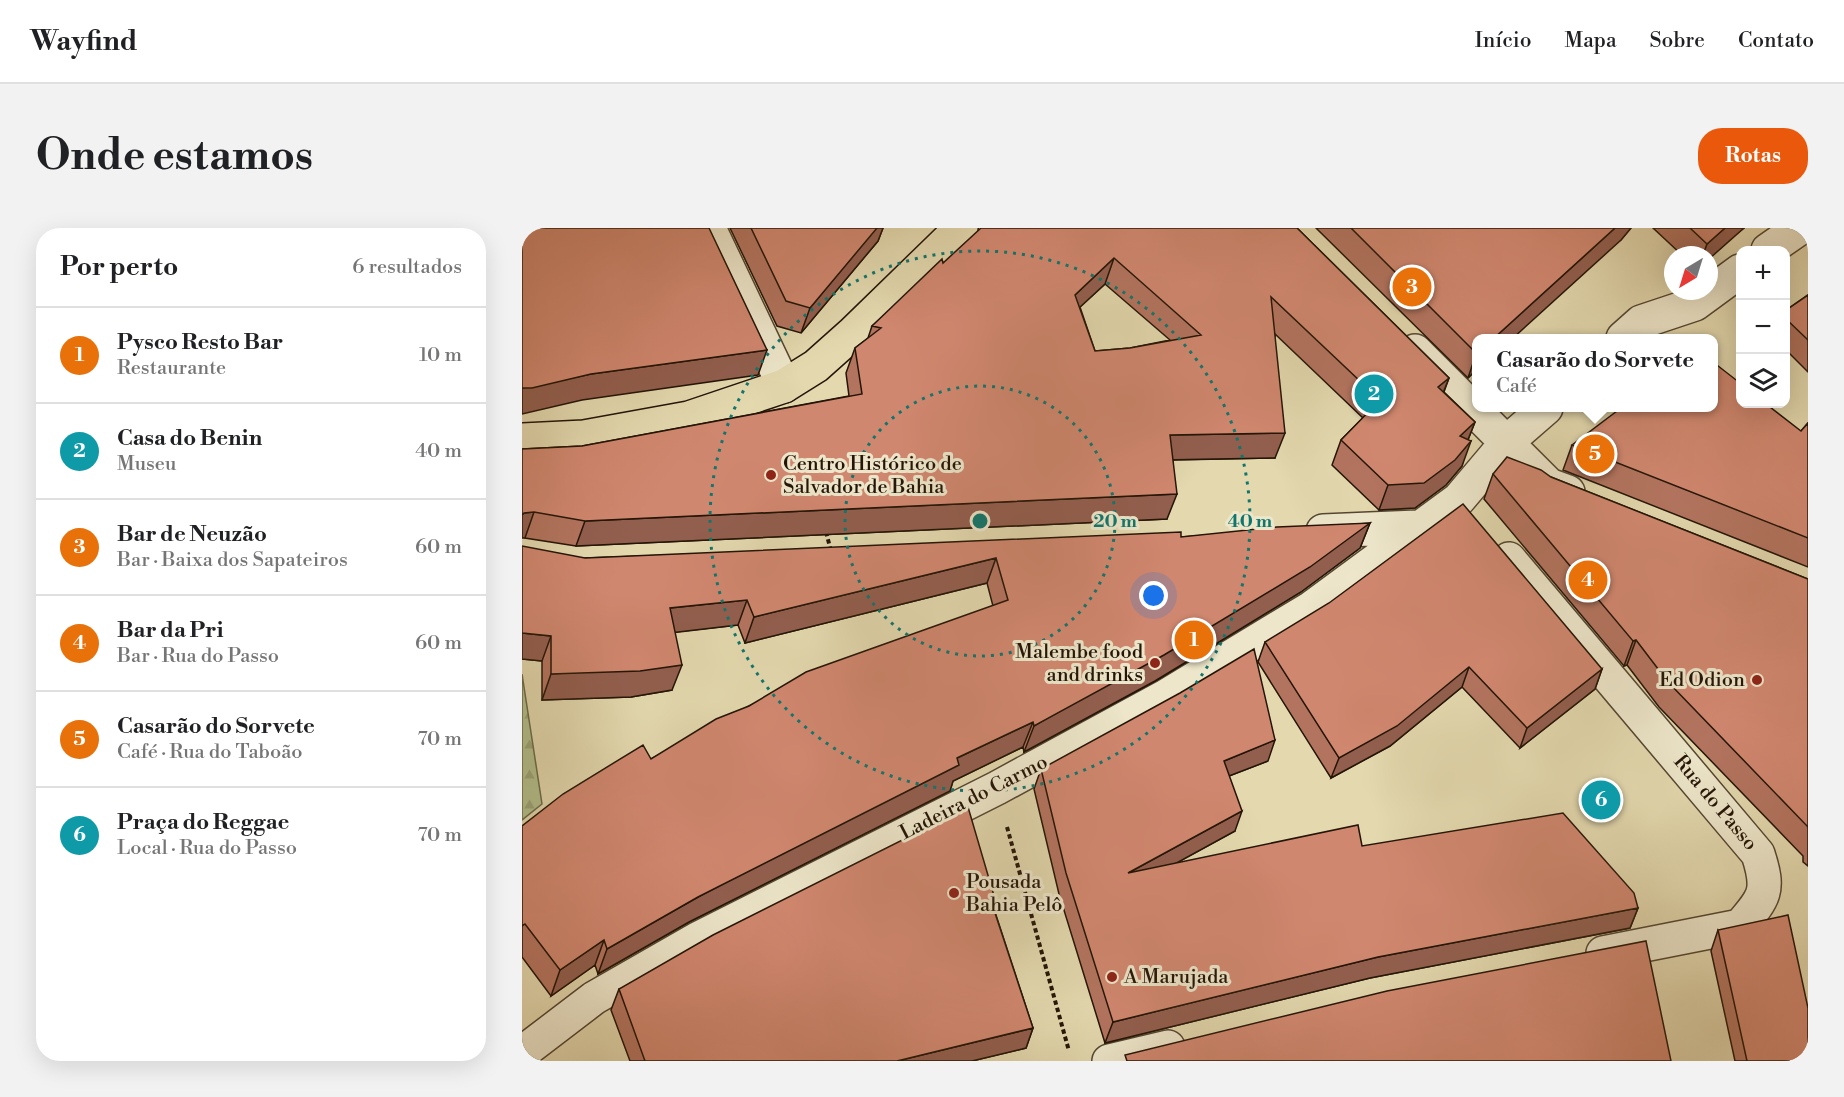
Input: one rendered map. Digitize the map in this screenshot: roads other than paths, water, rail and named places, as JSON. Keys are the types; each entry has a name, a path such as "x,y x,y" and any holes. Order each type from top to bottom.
{"main road":[{"path":"522,440 584,437 689,418 784,386 816,366 853,333 961,228"}],"street":[{"path":"709,228 784,386"},
{"path":"1774,246 1800,228"},
{"path":"1628,334 1641,322 1695,304 1736,274"},
{"path":"1390,327 1472,406"},
{"path":"1478,412 1549,485 1592,502"},
{"name":"Ladeira do Carmo","path":"522,1053 594,998 697,939 997,788 1164,697 1311,608 1417,527 1459,499 1508,441 1541,412"},
{"name":"Rua do Passo","path":"1459,499 1758,854 1766,877 1766,893 1740,926 1568,959"},
{"path":"1298,532 1417,527"},
{"path":"1109,1061 1201,1039"}],"place":[{"name":"Bar de Neuzão","path":"1412,287"},
{"name":"Casa do Benin","path":"1374,394"},
{"name":"Casarão do Sorvete","path":"1595,454"},
{"name":"Centro Histórico de Salvador de Bahia","path":"771,475"},
{"name":"Bar da Pri","path":"1588,580"},
{"name":"Pysco Resto Bar","path":"1194,640"},
{"name":"Malembe food and drinks","path":"1155,663"},
{"name":"Ed Odion","path":"1757,680"},
{"name":"Praça do Reggae","path":"1601,800"},
{"name":"Pousada Bahia Pelô","path":"954,893"},
{"name":"A Marujada","path":"1112,977"}]}
